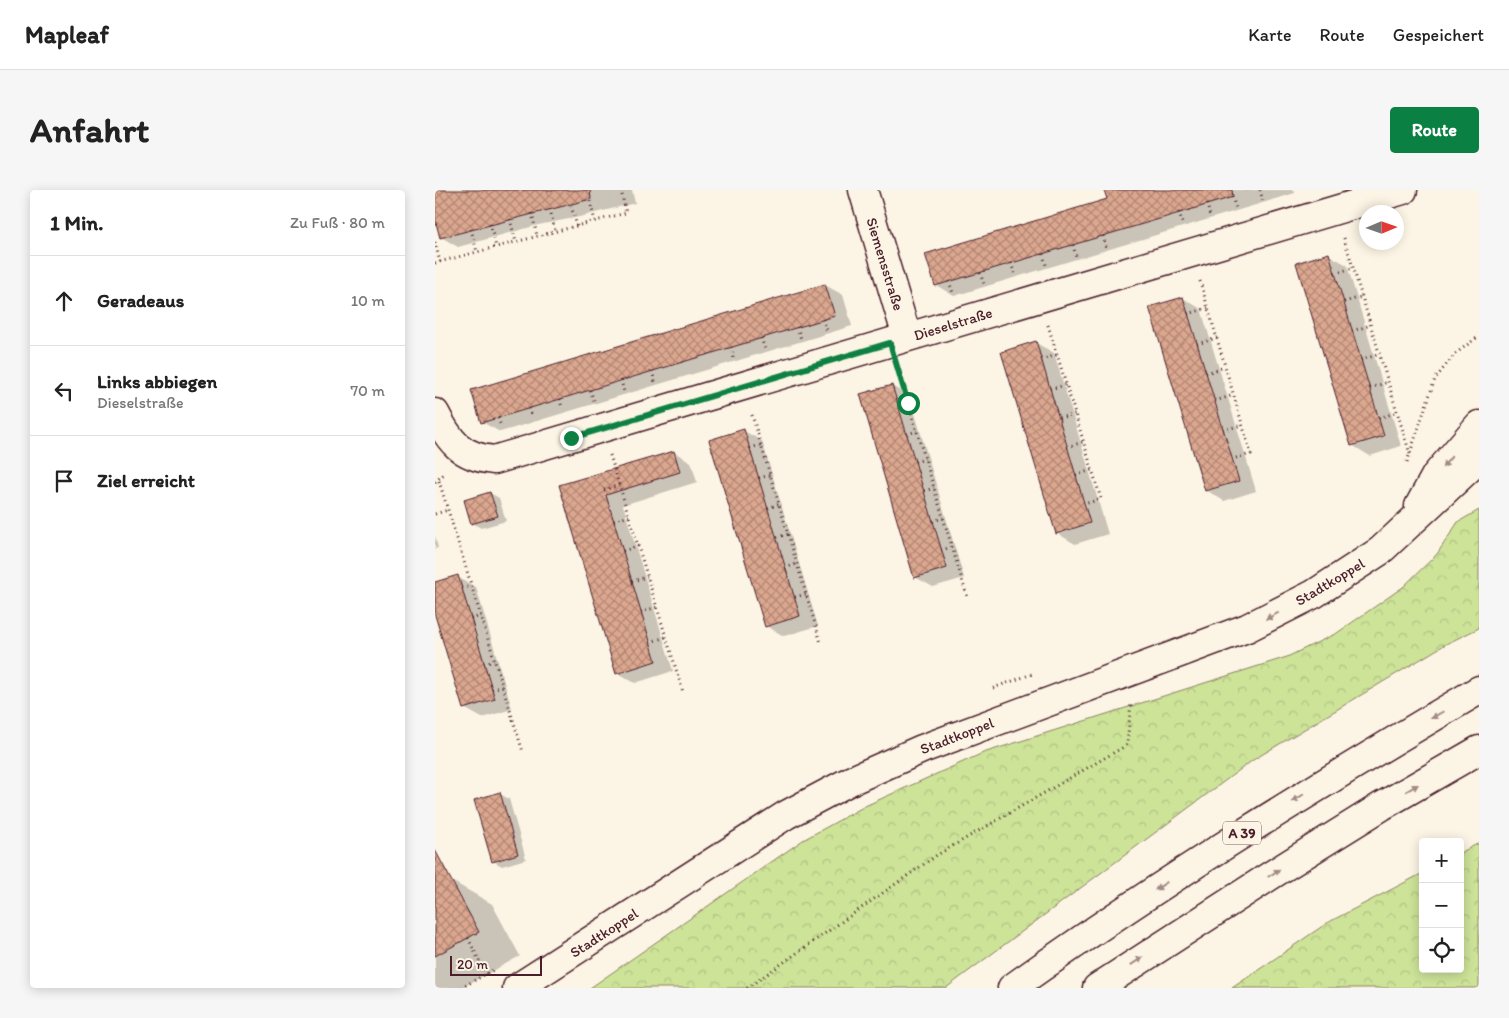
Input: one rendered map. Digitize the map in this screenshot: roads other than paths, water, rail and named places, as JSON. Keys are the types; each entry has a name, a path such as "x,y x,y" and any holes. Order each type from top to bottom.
{"main road":[{"name":"Siemensstraße","path":"863,190 898,340"},
{"name":"Dieselstraße","path":"435,413 447,435 463,451 477,458 494,460 1403,190"},
{"name":"Stadtkoppel","path":"1412,519 1436,475 1479,425"},
{"name":"Stadtkoppel","path":"517,988 786,816 851,781 923,749 1247,628 1314,594 1372,556 1453,485 1479,459"},
{"name":"A 39","path":"1012,988 1086,935 1247,830 1352,764 1479,690"},
{"path":"1097,988 1315,848 1479,750"}]}
